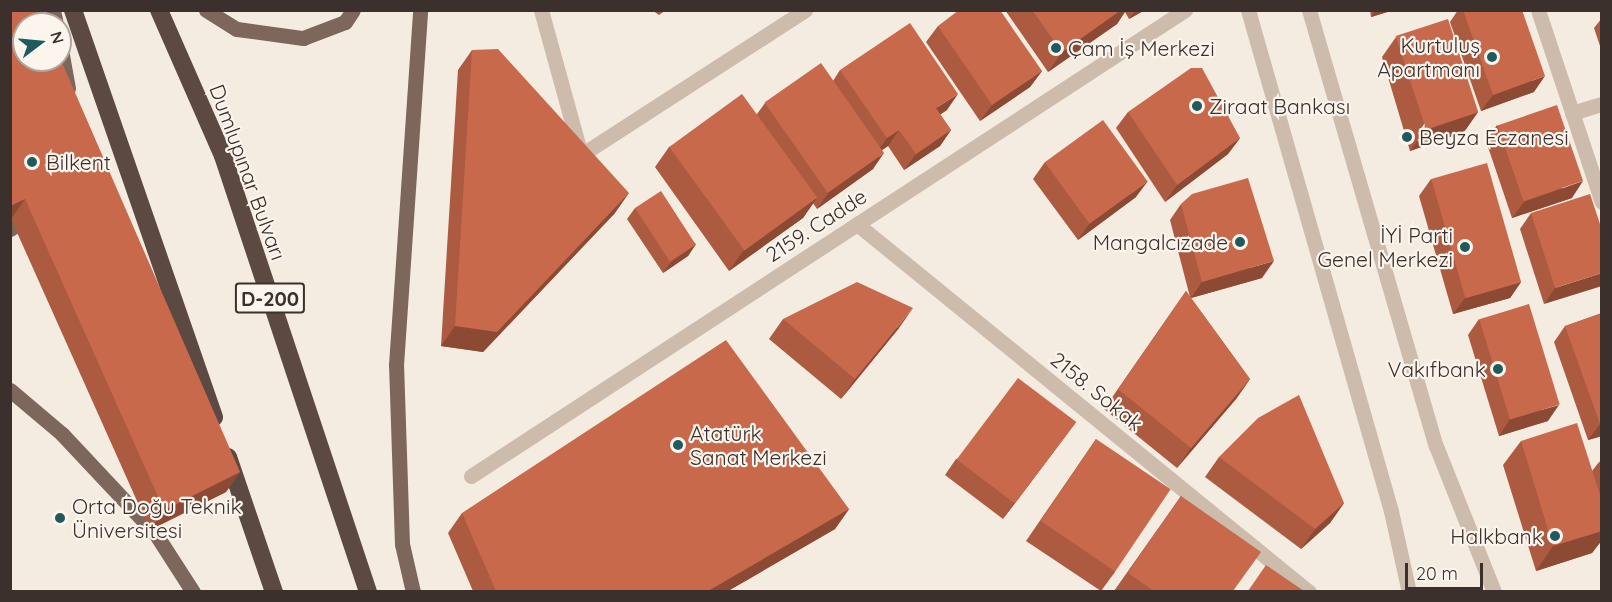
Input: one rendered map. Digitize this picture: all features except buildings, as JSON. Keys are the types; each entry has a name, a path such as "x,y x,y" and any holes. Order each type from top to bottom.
{"highway":[{"path":"73,10 274,591"},
{"name":"Dumlupınar Bulvarı","path":"159,10 223,156 368,591"}],"main road":[{"path":"206,10 237,29 303,38 345,22 353,10"},
{"path":"413,591 402,544 396,365 420,10"},
{"path":"64,72 69,101"},
{"path":"10,229 27,220 42,203"},
{"path":"10,390 62,434 154,534 193,591"}],"street":[{"path":"541,10 581,155 805,10"},
{"name":"2159. Cadde","path":"471,476 1185,10"},
{"path":"1248,10 1391,512 1409,591"},
{"path":"1309,10 1436,446 1494,591"},
{"path":"1538,10 1602,202"},
{"path":"1572,113 1602,104"},
{"name":"2158. Sokak","path":"857,224 1310,591"}],"place":[{"name":"Çam İş Merkezi","path":"1056,48"},
{"name":"Kurtuluş Apartmanı","path":"1492,57"},
{"name":"Ziraat Bankası","path":"1197,106"},
{"name":"Beyza Eczanesi","path":"1407,137"},
{"name":"Bilkent","path":"32,162"},
{"name":"Mangalcızade","path":"1240,242"},
{"name":"İYİ Parti Genel Merkezi","path":"1465,247"},
{"name":"Vakıfbank","path":"1498,369"},
{"name":"Atatürk Sanat Merkezi","path":"678,445"},
{"name":"Orta Doğu Teknik Üniversitesi","path":"60,518"},
{"name":"Halkbank","path":"1555,536"}]}
